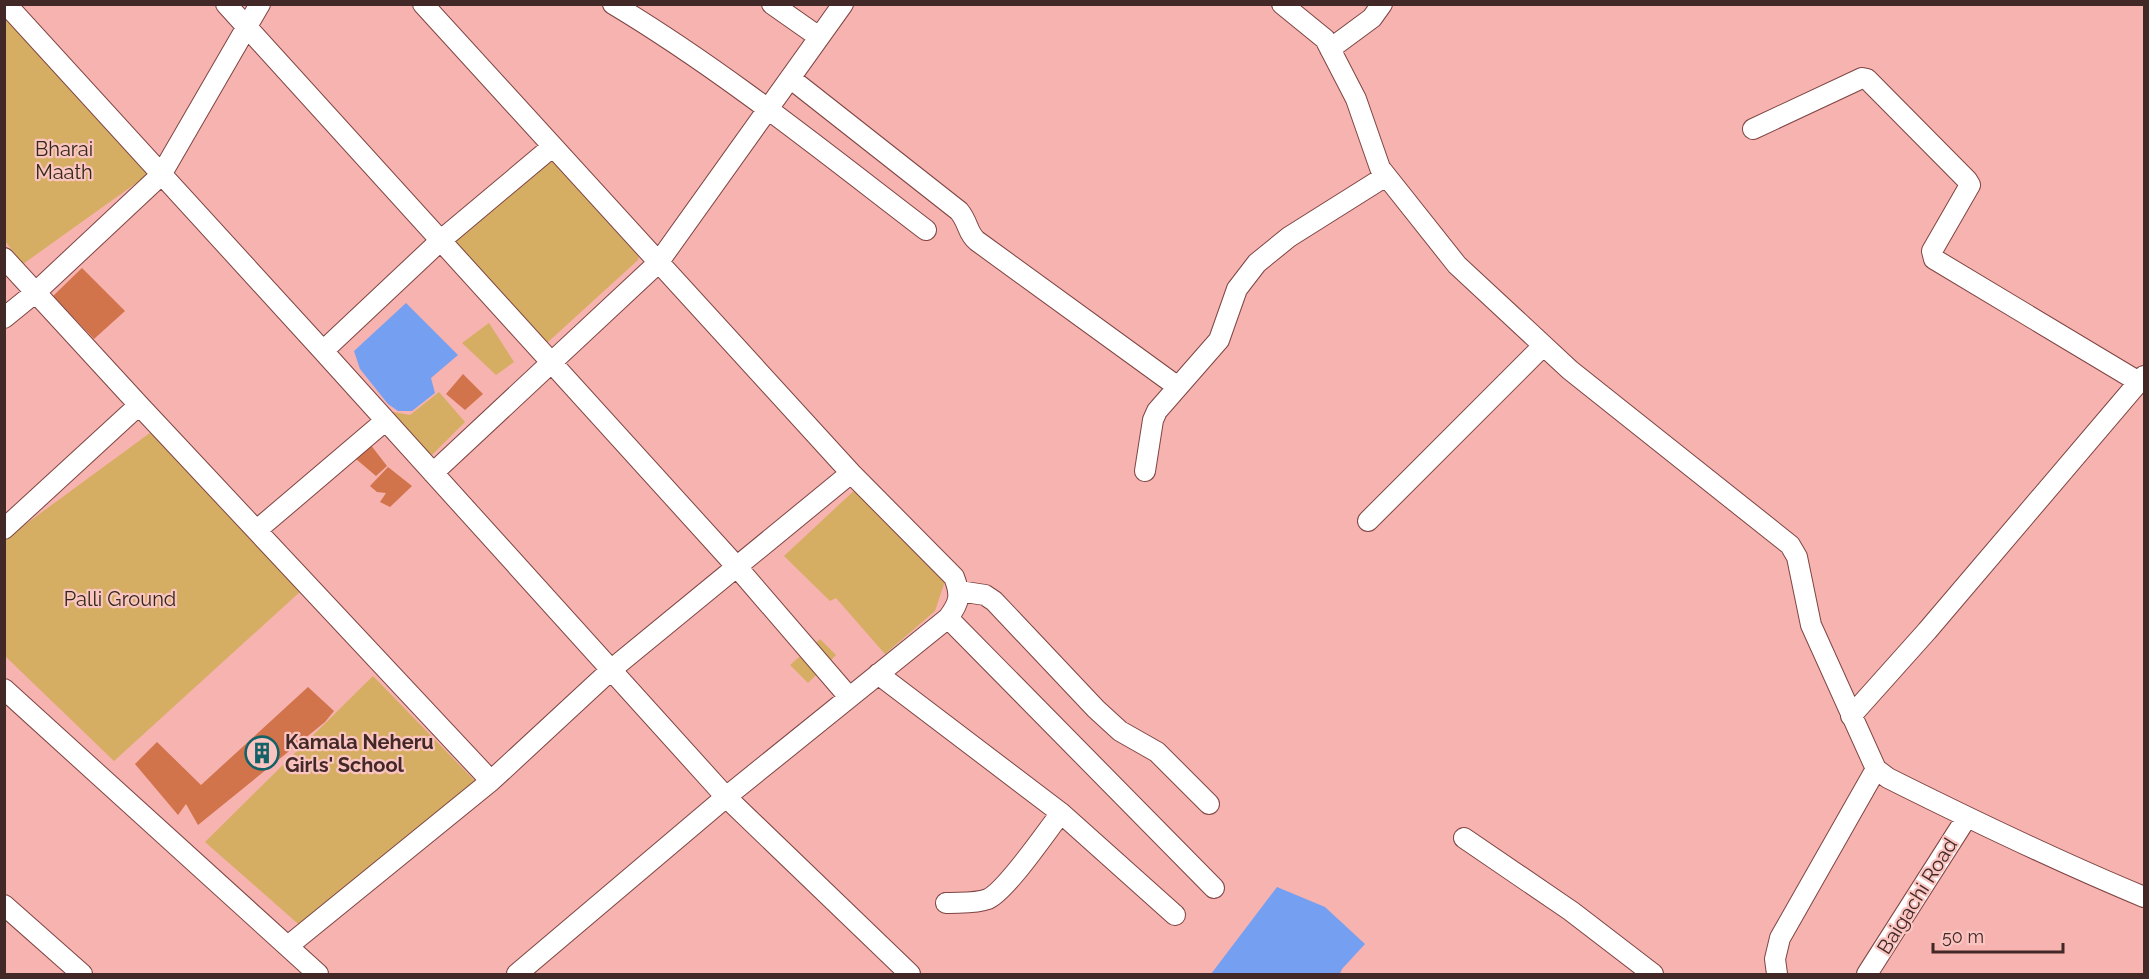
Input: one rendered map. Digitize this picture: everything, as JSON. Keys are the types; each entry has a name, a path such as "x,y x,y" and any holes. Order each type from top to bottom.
{"street":[{"path":"6,4 726,797 910,975"},
{"path":"225,4 737,567 849,698"},
{"path":"4,318 36,292 160,175 260,4"},
{"path":"423,4 851,473 954,577 959,591 957,606 948,618 726,797 517,975"},
{"path":"613,4 768,108 926,230"},
{"path":"772,4 819,37"},
{"path":"433,473 658,263 843,4"},
{"path":"1282,4 1320,34 1356,99 1380,168 1457,265 1570,370 1790,545 1797,556 1810,625 1876,769 1888,778 1967,817 2079,870 2145,897"},
{"path":"1330,49 1372,18 1382,4"},
{"path":"790,78 959,212 968,223 971,237 1178,387"},
{"path":"1753,129 1862,78 1867,79 1970,185 1932,251 1934,259 2140,389 1851,716"},
{"path":"323,351 440,241 552,147"},
{"path":"1145,471 1152,420 1157,411 1219,340 1237,290 1257,262 1289,237 1386,176"},
{"path":"4,258 491,782"},
{"path":"1368,521 1543,346"},
{"path":"4,529 139,405"},
{"path":"257,530 386,421"},
{"path":"288,946 491,782 612,669 851,473"},
{"path":"959,591 985,595 994,601 1096,709 1120,731 1157,752 1209,804"},
{"path":"948,618 1214,888"},
{"path":"878,675 1061,813 1174,915"},
{"path":"4,690 318,975"},
{"path":"1777,975 1775,958 1780,938 1876,769"},
{"path":"946,903 981,900 1003,888 1061,813"},
{"name":"Baigachi Road","path":"1868,975 1967,817"},
{"path":"1464,838 1571,911 1653,975"},
{"path":"4,905 82,975"}],"green space":[{"name":"Bharai Maath","path":"4,10 145,158 146,176 23,264 5,241"},
{"path":"554,152 640,247 638,260 537,352 443,241"},
{"path":"489,323 514,362 496,375 462,343"},
{"path":"439,392 465,422 429,458 392,415 393,412 410,415"},
{"name":"Palli Ground","path":"158,427 302,590 114,761 5,656 4,540"},
{"path":"858,487 945,581 935,611 885,654 836,598 830,601 784,556"},
{"path":"820,639 836,655 808,683 790,665"},
{"path":"373,676 475,781 304,929 205,842"}],"water":[{"path":"406,303 458,355 431,378 435,393 412,411 398,411 388,404 360,369 354,351"},
{"path":"1277,887 1325,907 1365,944 1340,974 1211,974"}],"building":[{"path":"82,268 125,311 94,339 53,296"},
{"path":"463,374 483,394 465,410 446,394"},
{"path":"370,444 387,466 376,476 356,459"},
{"path":"388,467 412,486 390,507 380,502 386,493 377,492 370,486"},
{"name":"Kamala Neheru Girls' School","path":"308,687 334,711 325,722 198,825 186,804 178,815 135,764 157,742 201,785"}],"place":[{"name":"Kamala Neheru Girls' School","path":"262,753"}]}
